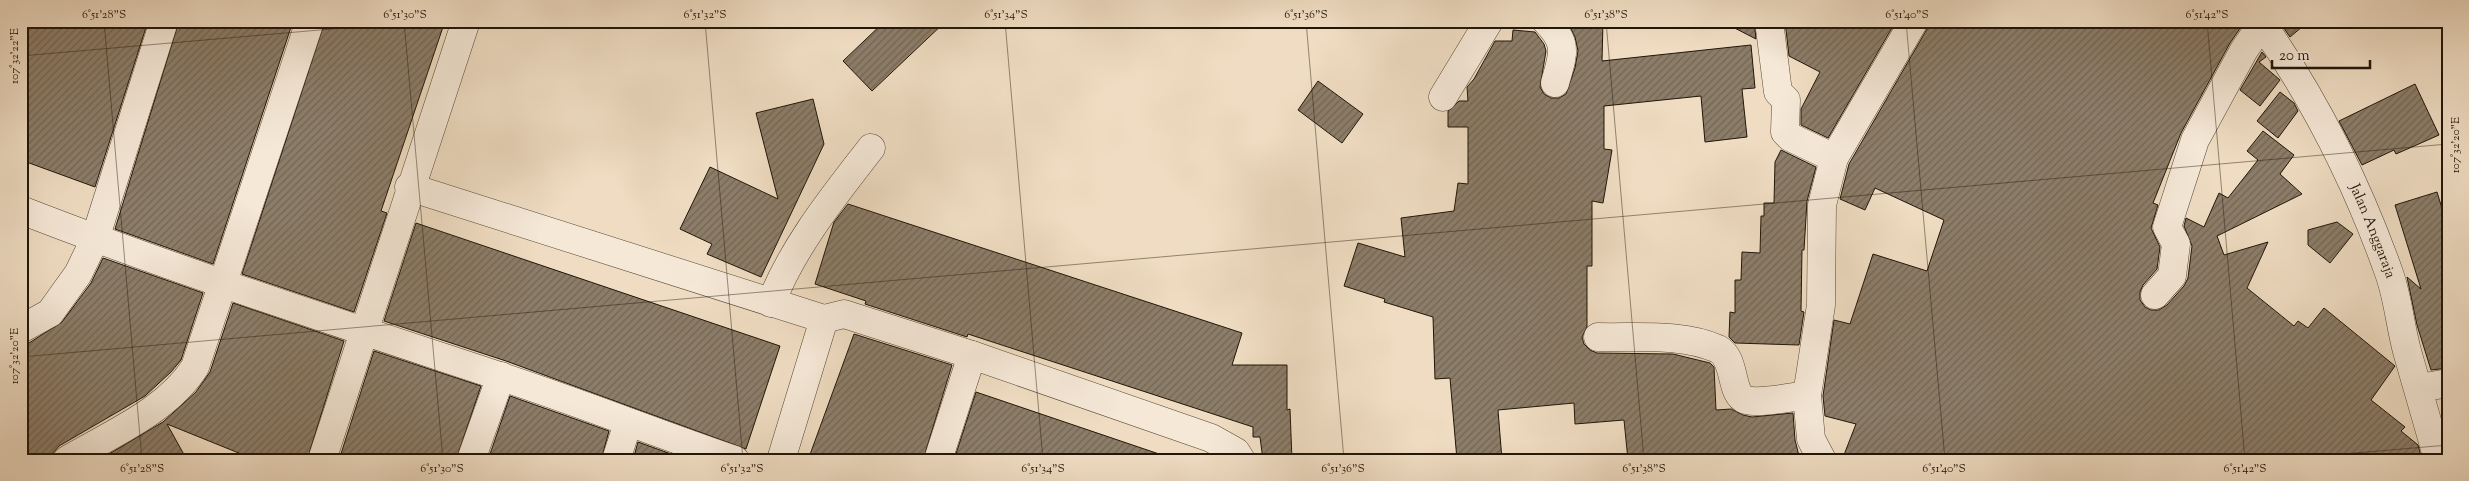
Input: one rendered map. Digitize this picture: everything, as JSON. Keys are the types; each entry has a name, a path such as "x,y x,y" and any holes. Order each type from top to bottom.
{"street":[{"path":"21,329 50,313 78,274 95,239 164,21"},
{"path":"67,460 143,416 183,386 195,367 310,21"},
{"path":"322,460 409,187 466,21"},
{"path":"1443,97 1489,21"},
{"path":"1546,21 1559,34 1562,41 1563,51 1555,84"},
{"path":"1769,21 1778,92 1786,100 1785,132 1790,137 1834,158"},
{"path":"1822,460 1812,439 1807,395 1821,305 1822,205 1834,158 1913,22"},
{"path":"2155,295 2172,276 2176,244 2166,227 2195,140 2261,22"},
{"name":"Jalan Anggaraja","path":"2261,22 2321,118 2357,189 2390,275 2407,350 2420,388 2438,460"},
{"path":"771,303 778,283 825,208 871,148"},
{"path":"409,187 824,319 844,314 972,355 1211,438 1236,452 1241,460"},
{"path":"21,210 95,239 364,332 500,376 735,460"},
{"path":"781,460 824,319"},
{"path":"1598,337 1687,340 1720,350 1728,357 1738,394 1745,400 1757,401 1807,395"},
{"path":"938,460 972,355"},
{"path":"472,460 500,376"},
{"path":"2420,388 2448,384"},
{"path":"616,460 628,423"}],"building":[{"path":"28,21 148,21 95,187 21,160 21,40"},
{"path":"179,21 293,21 213,264 115,229"},
{"path":"325,21 445,21 381,211 387,213 354,312 242,274"},
{"path":"885,21 946,21 872,91 843,61"},
{"path":"1567,21 1603,21 1602,61 1751,45 1755,88 1742,89 1747,137 1705,142 1701,96 1604,106 1604,149 1612,150 1603,203 1592,201 1592,266 1587,266 1587,327 1582,337 1584,344 1590,350 1597,353 1673,354 1710,363 1714,367 1716,410 1731,409 1752,417 1793,413 1795,440 1800,460 1759,460 1759,455 1708,460 1628,460 1624,420 1575,424 1574,403 1498,410 1502,460 1457,460 1450,378 1435,379 1433,317 1384,302 1385,299 1344,286 1358,243 1405,257 1401,218 1454,211 1458,183 1468,184 1468,127 1448,127 1448,111 1459,101 1468,101 1467,87 1474,79 1495,41 1512,41 1513,30 1535,32 1544,44 1546,51 1540,87 1544,94 1551,98 1559,98 1566,94 1575,68 1578,51 1575,37"},
{"path":"1721,21 1754,21 1756,39"},
{"path":"1785,21 1896,21 1828,138 1801,125 1801,109 1820,72 1789,56"},
{"path":"1930,21 2245,21 2230,43 2181,133 2153,203 2158,205 2151,228 2160,247 2157,269 2143,285 2140,292 2140,300 2145,307 2151,310 2159,310 2167,305 2184,286 2188,278 2192,246 2184,226 2186,218 2204,227 2219,193 2228,198 2258,160 2247,151 2263,131 2294,155 2280,174 2302,194 2217,236 2224,255 2268,242 2247,288 2294,326 2298,321 2308,328 2324,308 2395,366 2371,400 2405,427 2401,431 2418,445 2422,460 1842,460 1856,424 1825,416 1823,396 1834,320 1850,324 1873,254 1927,271 1944,220 1875,188 1865,210 1840,199 1849,164"},
{"path":"2279,21 2309,21 2290,37"},
{"path":"2262,52 2266,57 2259,62 2280,80 2260,106 2240,90"},
{"path":"1318,81 1363,114 1342,143 1298,110"},
{"path":"2415,84 2439,135 2396,154 2394,150 2362,165 2339,121"},
{"path":"2280,92 2294,103 2298,111 2278,138 2257,121"},
{"path":"813,99 824,144 761,277 707,254 712,244 680,229 710,167 778,199 756,113"},
{"path":"1781,150 1816,167 1807,201 1804,250 1802,250 1801,311 1804,312 1799,345 1735,343 1729,337 1730,312 1735,313 1735,280 1741,280 1742,252 1760,253 1761,216 1764,216 1764,203 1774,203 1775,162"},
{"path":"2437,192 2448,228 2448,368 2431,370 2417,325 2407,277 2421,289 2395,205"},
{"path":"848,204 1242,333 1232,365 1287,365 1287,410 1290,409 1292,460 1263,460 1260,437 1253,437 1253,427 968,334 967,337 865,304 866,301 815,284 834,222"},
{"path":"2337,222 2353,234 2330,263 2308,245 2308,230"},
{"path":"416,223 780,346 746,449 506,361 384,321"},
{"path":"103,258 203,293 181,360 145,396 59,446 53,453 51,460 21,460 21,345 29,343 62,322 91,283"},
{"path":"233,303 344,341 307,460 256,460 167,424 187,460 99,460 163,422 196,392 210,372"},
{"path":"854,334 952,365 923,460 808,460"},
{"path":"374,351 481,386 456,460 339,460"},
{"path":"976,392 1162,455 1161,460 954,460"},
{"path":"510,396 609,431 601,460 488,460"},
{"path":"638,442 671,454 687,460 633,460"}]}
